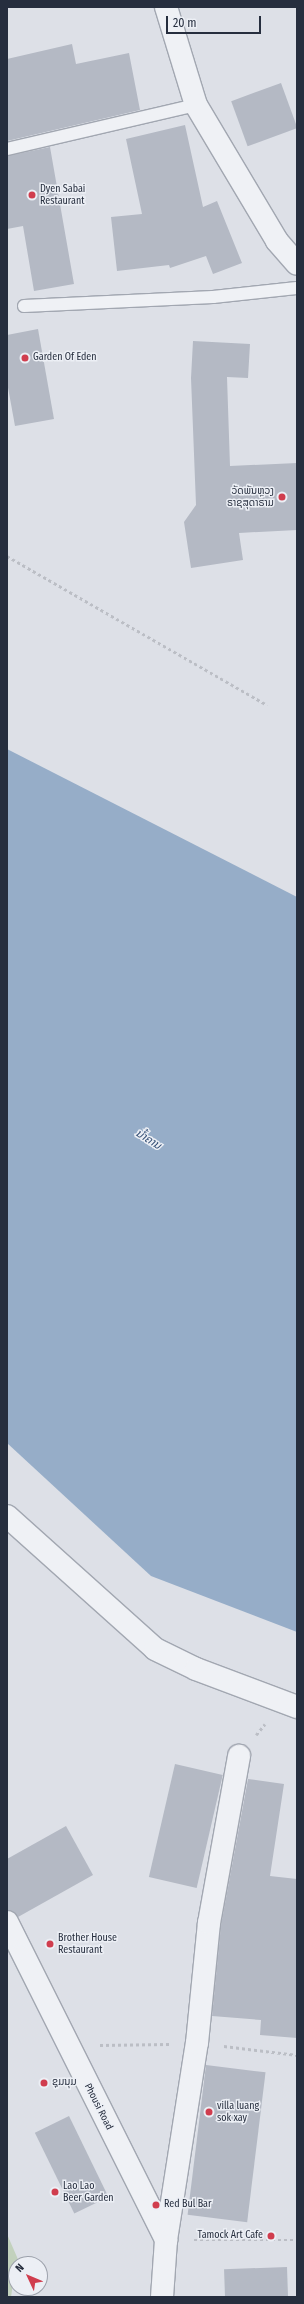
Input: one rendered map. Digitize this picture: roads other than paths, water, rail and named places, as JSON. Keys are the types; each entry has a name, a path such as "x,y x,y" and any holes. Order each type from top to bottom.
{"street":[{"path":"166,7 196,105 277,241 297,264"},
{"path":"7,1516 155,1649 196,1669 297,1707"},
{"path":"162,2297 166,2240 197,2043 209,1923 239,1756"},
{"name":"Phousi Road","path":"7,1922 166,2240"}],"lane":[{"path":"7,149 196,105"},
{"path":"24,306 213,297 297,288"}],"water":[{"name":"ນ້ຳຄານ","path":"7,749 297,897 297,1632 151,1576 7,1443"}],"place":[{"name":"Dyen Sabai Restaurant","path":"32,195"},
{"name":"Garden Of Eden","path":"25,358"},
{"name":"ວັດພັນຫຼວງ ຣາຊສຸດາຣາມ","path":"282,497"},
{"name":"Brother House Restaurant","path":"50,1944"},
{"name":"ຊຸມນຸມ","path":"44,2083"},
{"name":"villa luang sok xay","path":"209,2112"},
{"name":"Lao Lao Beer Garden","path":"55,2192"},
{"name":"Red Bul Bar","path":"156,2205"},
{"name":"Tamock Art Cafe","path":"271,2236"}]}
